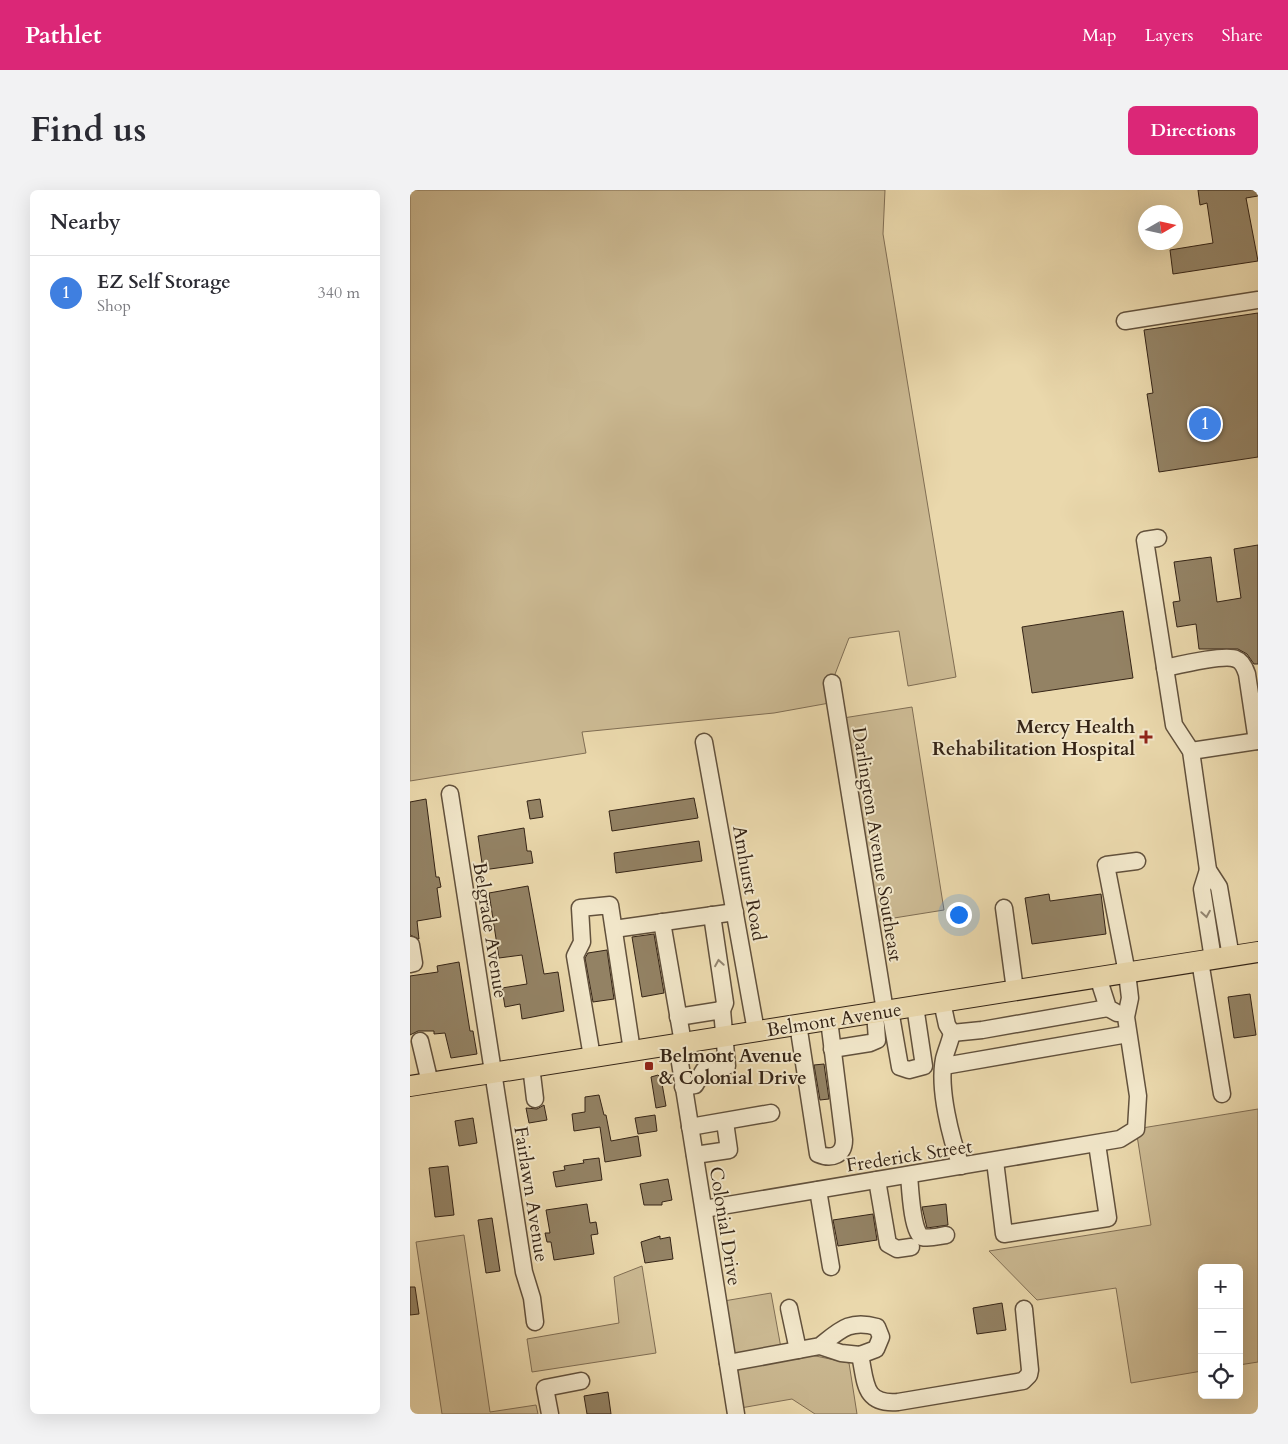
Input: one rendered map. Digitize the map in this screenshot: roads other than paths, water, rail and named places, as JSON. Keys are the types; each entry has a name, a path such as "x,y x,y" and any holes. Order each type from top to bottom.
{"main road":[{"name":"Belmont Avenue","path":"410,1086 1258,952"}],"street":[{"path":"1125,321 1258,300"},
{"path":"1158,538 1145,540 1174,725 1191,751 1208,870 1202,889 1214,959 1222,1094"},
{"path":"1165,668 1222,658 1238,660 1243,664 1247,674 1258,741 1191,751"},
{"name":"Darlington Avenue Southeast","path":"832,682 883,1011"},
{"name":"Amhurst Road","path":"704,742 756,1031"},
{"name":"Belgrade Avenue","path":"450,794 493,1072"},
{"path":"944,1066 1128,1034 1126,1017 1130,998 1128,973 1106,865 1137,861"},
{"path":"592,1057 575,956 582,942 578,910 580,908 610,905 632,1051"},
{"path":"1004,908 1015,990"},
{"path":"614,929 735,912"},
{"path":"683,1087 695,1085 704,1070 727,1066 722,1010 725,1003 712,915"},
{"name":"Colonial Drive","path":"662,922 678,1017 683,1087 736,1414"},
{"path":"410,964 414,963 411,945"},
{"path":"1098,977 1108,1008"},
{"path":"942,1002 947,1025 952,1033 944,1066 950,1135 961,1166"},
{"path":"883,1011 900,1067 909,1070 924,1066 915,1006"},
{"path":"952,1033 982,1030 1108,1008 1126,1017"},
{"path":"678,1017 722,1010"},
{"path":"832,1049 870,1043 877,1040 883,1011"},
{"path":"798,1024 816,1144 818,1154 823,1157 841,1153 844,1150 829,1020"},
{"name":"Frederick Street","path":"704,1209 1120,1139 1136,1129 1138,1096 1128,1034"},
{"path":"420,1041 430,1083"},
{"path":"531,1066 535,1099"},
{"name":"Fairlawn Avenue","path":"493,1072 524,1272 532,1298 535,1322"},
{"path":"690,1127 771,1114"},
{"path":"695,1155 729,1150 724,1122"},
{"path":"995,1161 1004,1234 1108,1218 1096,1144"},
{"path":"908,1175 914,1221 918,1234 923,1237 946,1235"},
{"path":"877,1180 888,1244 897,1249 911,1247"},
{"path":"818,1190 831,1267"},
{"path":"789,1308 798,1350"},
{"path":"860,1355 868,1392 881,1402 898,1402 1023,1381 1030,1370 1024,1309"},
{"path":"728,1363 820,1346 841,1353 860,1355 876,1349 881,1337 877,1327 865,1323 844,1326 820,1346"},
{"path":"550,1414 545,1388 581,1381"}],"place":[{"name":"EZ Self Storage","path":"1205,424"},
{"name":"Mercy Health Rehabilitation Hospital","path":"1146,737"},
{"name":"Belmont Avenue & Colonial Drive","path":"649,1066"}]}
